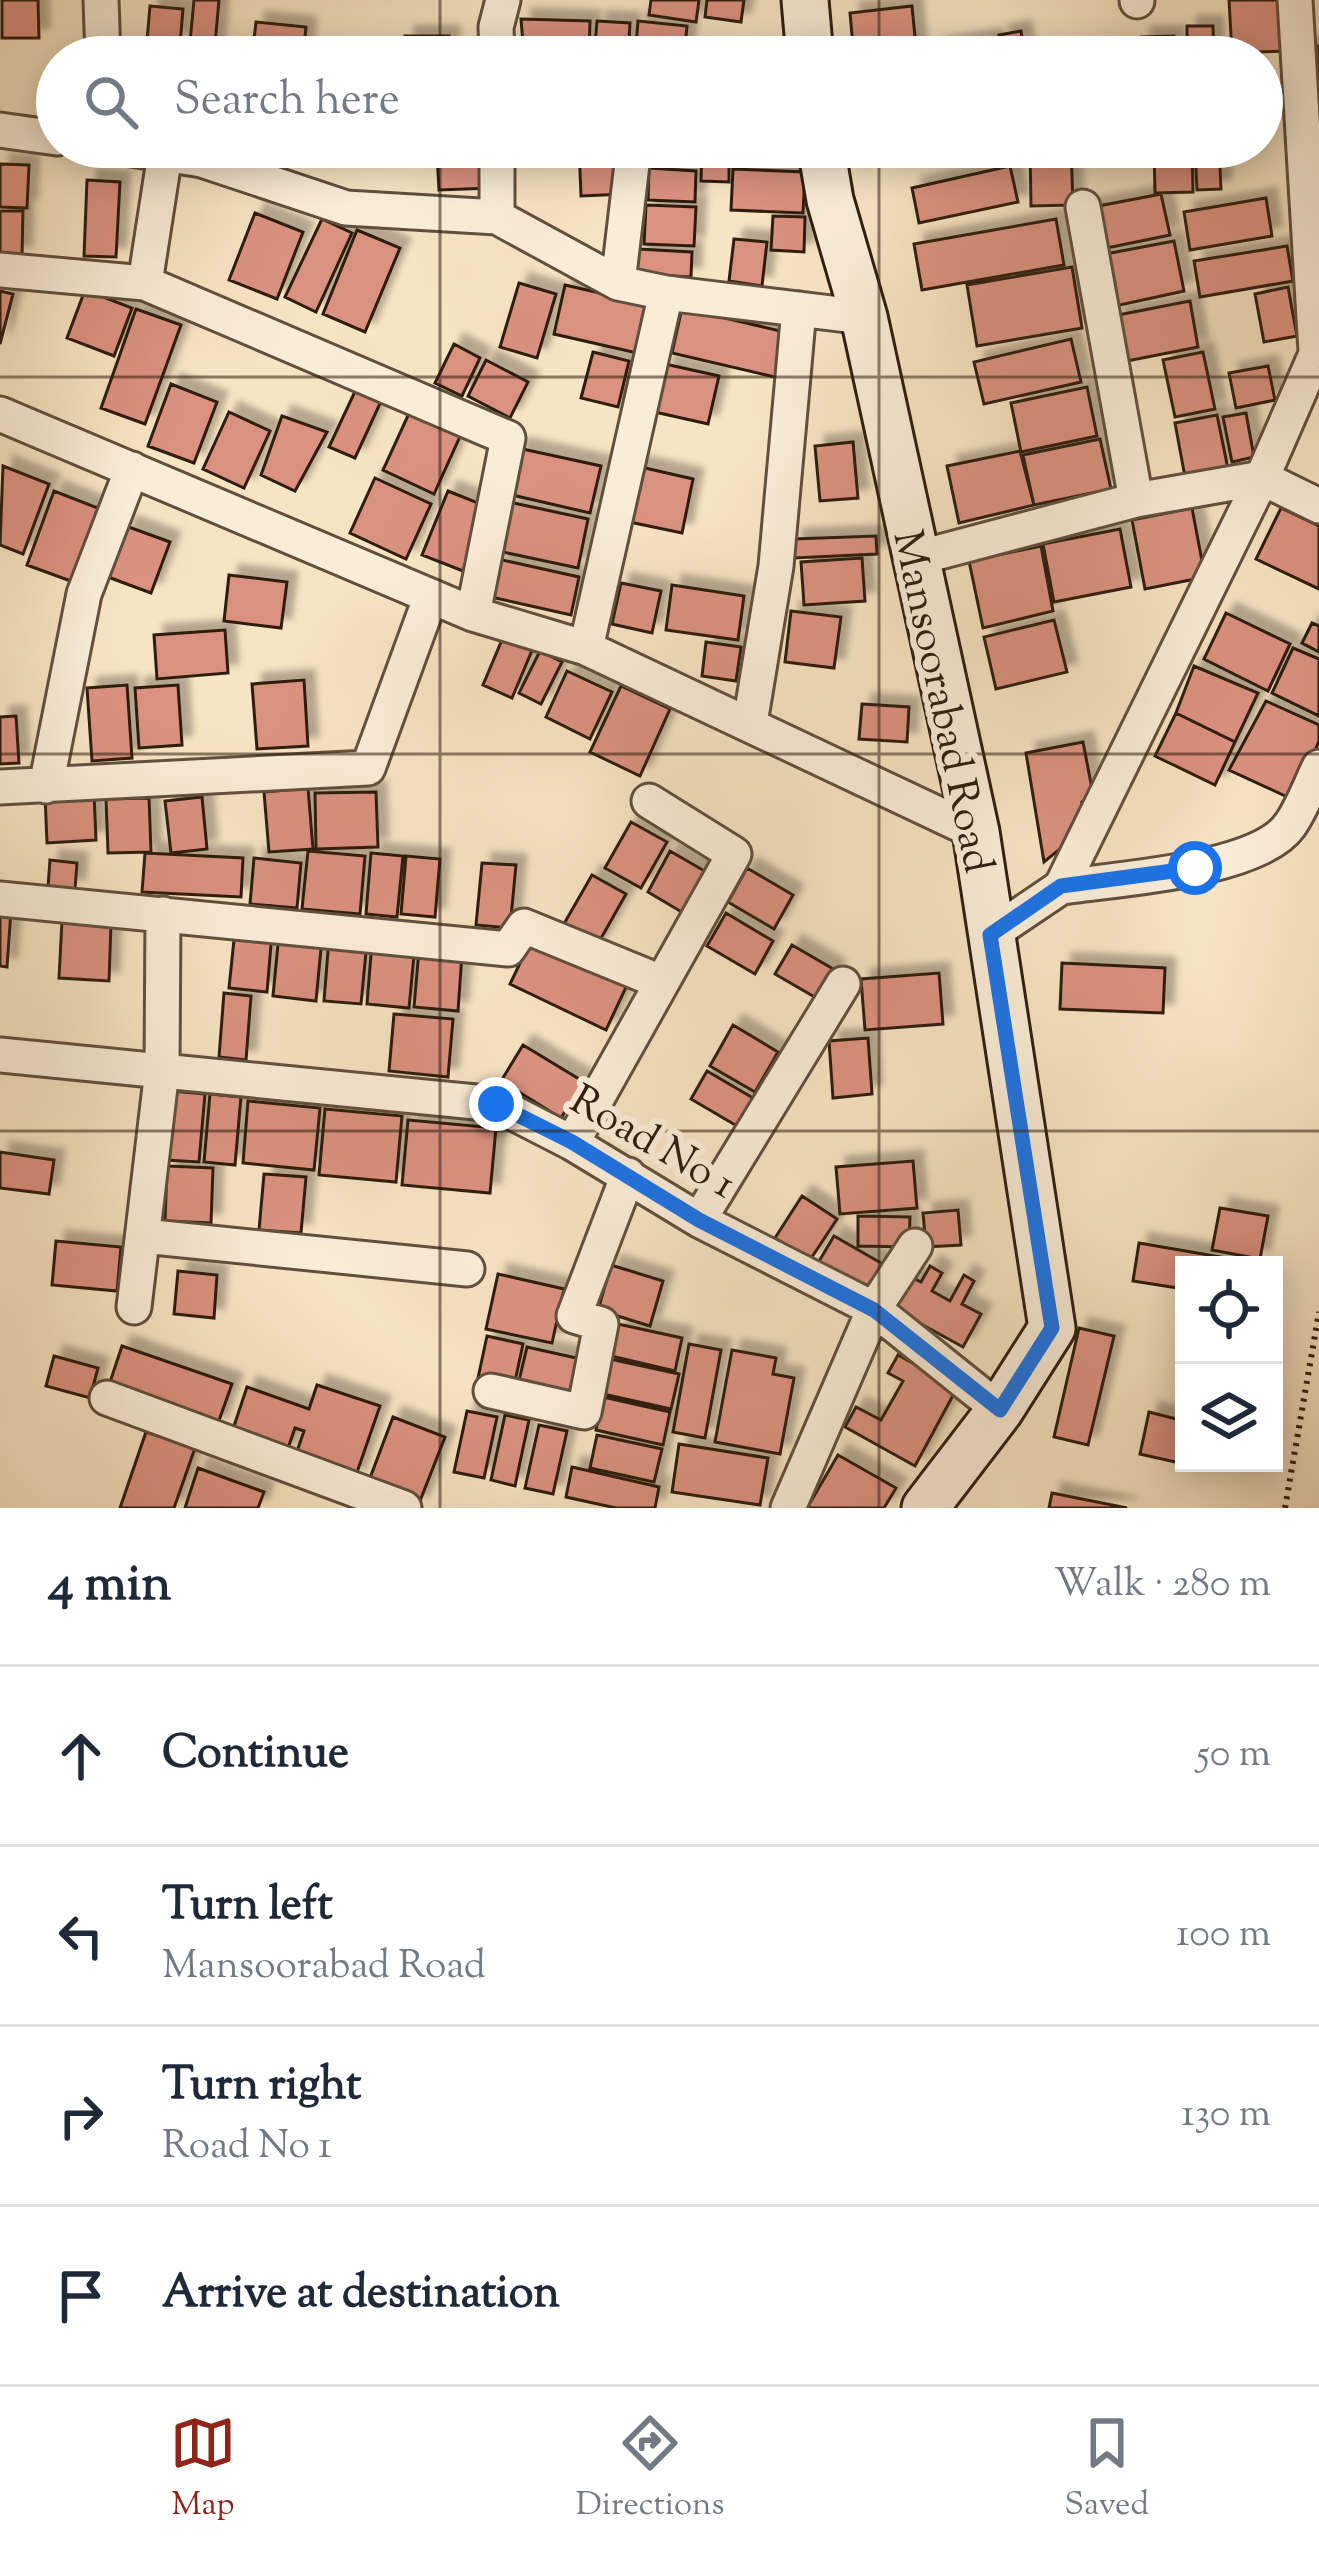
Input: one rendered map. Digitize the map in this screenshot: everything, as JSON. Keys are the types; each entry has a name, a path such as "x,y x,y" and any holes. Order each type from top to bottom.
{"street":[{"path":"101,0 102,36"},
{"path":"496,36 503,0"},
{"path":"805,0 808,36"},
{"path":"1061,886 1262,478 1318,349 1294,0"},
{"path":"0,130 36,135"},
{"path":"145,283 163,168"},
{"path":"241,168 346,208 497,217 618,283 864,317"},
{"path":"497,168 497,217"},
{"path":"618,283 632,168"},
{"name":"Mansoorabad Road","path":"825,168 864,317 976,832 1052,1328 1000,1410 925,1508"},
{"path":"1083,206 1136,500"},
{"path":"0,270 145,283 508,437 473,614"},
{"path":"586,648 666,293"},
{"path":"750,723 776,566 799,309"},
{"path":"0,414 473,614 586,648 976,832"},
{"path":"46,786 84,594 131,469"},
{"path":"917,558 1136,500 1262,478 1319,506"},
{"path":"0,787 368,768 431,596"},
{"path":"990,935 1061,886 1195,868 1249,855 1288,829 1319,767"},
{"path":"572,1142 734,854 649,801"},
{"path":"0,899 508,949 524,926 661,982"},
{"path":"134,1307 161,1070 163,914"},
{"path":"699,1220 843,983"},
{"name":"Road No 1","path":"0,1055 496,1104 572,1142 699,1220 874,1310 1000,1410"},
{"path":"491,1391 584,1412 602,1324 574,1316 628,1175"},
{"path":"143,1236 467,1269"},
{"path":"788,1508 874,1310 915,1246"},
{"path":"107,1398 404,1508"}],"path":[{"path":"1285,1508 1319,1312"}],"building":[{"path":"2,0 38,0 39,36 2,38"},
{"path":"194,0 219,0 216,36 191,36"},
{"path":"651,0 699,0 696,22 649,15"},
{"path":"707,0 744,0 741,22 705,17"},
{"path":"1229,0 1285,0 1287,51 1283,51 1283,36 1231,36"},
{"path":"150,6 183,9 181,36 147,36"},
{"path":"912,6 915,36 852,36 850,13"},
{"path":"521,19 590,21 590,36 522,36"},
{"path":"597,21 630,23 629,36 596,36"},
{"path":"638,21 687,26 686,36 637,36"},
{"path":"256,22 306,27 305,36 254,36"},
{"path":"1187,26 1213,26 1213,36 1187,36"},
{"path":"1307,46 1319,46 1319,122 1312,122"},
{"path":"0,164 29,165 27,208 0,207"},
{"path":"438,168 491,168 492,188 439,190"},
{"path":"580,168 623,168 625,194 581,196"},
{"path":"649,168 696,171 695,202 648,200"},
{"path":"701,168 729,168 729,182 701,181"},
{"path":"1010,168 1018,202 919,223 912,188"},
{"path":"1030,168 1072,168 1073,205 1031,206"},
{"path":"1154,168 1192,168 1193,192 1155,193"},
{"path":"1196,168 1220,168 1221,189 1197,190"},
{"path":"733,169 805,172 803,213 731,210"},
{"path":"87,180 120,182 116,257 84,256"},
{"path":"1161,194 1170,235 1097,250 1088,208"},
{"path":"1266,198 1272,236 1190,250 1184,212"},
{"path":"646,205 696,207 694,246 644,244"},
{"path":"0,211 23,211 22,256 0,256"},
{"path":"255,213 303,232 277,299 229,280"},
{"path":"773,216 805,217 804,252 771,250"},
{"path":"322,219 352,233 316,312 285,297"},
{"path":"1056,219 1064,265 922,290 914,244"},
{"path":"357,230 400,248 365,332 323,314"},
{"path":"734,239 767,242 762,286 729,281"},
{"path":"1174,241 1184,291 1106,308 1095,256"},
{"path":"1287,246 1293,281 1200,297 1194,261"},
{"path":"638,249 692,252 691,277 636,274"},
{"path":"1072,267 1082,328 977,346 967,285"},
{"path":"519,283 556,294 537,358 500,347"},
{"path":"565,285 648,304 637,353 554,334"},
{"path":"1288,287 1297,336 1264,342 1255,294"},
{"path":"85,290 132,308 114,356 67,338"},
{"path":"0,291 13,294 0,344"},
{"path":"1190,301 1198,347 1122,362 1113,316"},
{"path":"682,308 789,333 779,378 672,353"},
{"path":"136,309 181,325 145,424 101,408"},
{"path":"1071,339 1081,382 984,404 974,362"},
{"path":"454,344 480,358 462,396 435,383"},
{"path":"593,352 629,361 618,407 581,398"},
{"path":"1203,352 1215,409 1175,417 1163,360"},
{"path":"486,360 528,382 510,418 468,396"},
{"path":"665,364 719,376 708,424 655,412"},
{"path":"1268,366 1275,400 1236,408 1229,373"},
{"path":"171,384 217,402 194,463 148,446"},
{"path":"358,385 383,397 355,458 329,447"},
{"path":"1087,387 1097,436 1021,452 1011,403"},
{"path":"411,409 462,432 434,494 383,470"},
{"path":"229,412 270,431 244,488 203,469"},
{"path":"1246,413 1254,457 1232,462 1223,417"},
{"path":"1217,415 1228,469 1185,477 1175,423"},
{"path":"282,416 327,432 295,491 261,475"},
{"path":"1100,439 1111,489 1034,505 1023,455"},
{"path":"853,442 858,498 820,501 815,446"},
{"path":"518,448 601,466 590,513 508,494"},
{"path":"1020,451 1034,505 959,523 947,466"},
{"path":"632,465 693,479 682,533 620,520"},
{"path":"3,466 49,484 23,554 0,545"},
{"path":"375,478 431,504 406,559 350,533"},
{"path":"54,491 103,510 76,583 27,565"},
{"path":"448,491 488,507 463,571 422,555"},
{"path":"509,502 588,519 578,568 498,551"},
{"path":"1192,508 1205,577 1145,589 1132,520"},
{"path":"1281,508 1319,526 1319,589 1256,559"},
{"path":"126,526 170,542 151,593 108,577"},
{"path":"1120,529 1131,587 1054,602 1043,544"},
{"path":"876,536 877,554 794,558 793,539"},
{"path":"1041,546 1053,611 983,628 969,561"},
{"path":"862,558 865,601 804,605 801,562"},
{"path":"498,559 579,577 571,615 491,597"},
{"path":"229,575 287,582 281,628 224,621"},
{"path":"621,583 661,591 652,633 612,624"},
{"path":"672,585 744,596 738,640 666,630"},
{"path":"791,611 841,617 834,668 785,662"},
{"path":"1226,613 1290,644 1268,691 1204,659"},
{"path":"1054,620 1067,672 996,689 984,637"},
{"path":"1312,623 1319,626 1319,652 1302,643"},
{"path":"225,630 228,673 157,679 154,635"},
{"path":"504,635 533,648 512,698 483,685"},
{"path":"706,642 741,647 736,681 702,676"},
{"path":"1293,648 1319,659 1319,716 1272,693"},
{"path":"540,651 562,662 541,704 519,693"},
{"path":"1194,666 1258,693 1235,742 1176,713"},
{"path":"567,671 612,692 590,739 546,717"},
{"path":"304,680 308,746 257,749 252,684"},
{"path":"127,685 132,758 92,761 87,688"},
{"path":"178,685 182,745 139,748 135,688"},
{"path":"621,686 670,709 640,776 590,752"},
{"path":"1266,701 1319,725 1319,741 1294,800 1229,770"},
{"path":"862,704 909,707 907,742 859,739"},
{"path":"1176,713 1235,742 1215,785 1155,756"},
{"path":"16,716 19,763 0,764 0,717"},
{"path":"1083,742 1094,799 1082,802 1087,827 1044,862 1026,753"},
{"path":"308,788 313,849 269,852 264,792"},
{"path":"376,792 378,847 316,849 315,793"},
{"path":"94,793 96,840 47,843 45,795"},
{"path":"202,797 207,849 171,853 165,801"},
{"path":"149,798 151,852 108,853 106,799"},
{"path":"631,822 667,842 641,888 605,868"},
{"path":"308,851 365,856 360,914 302,909"},
{"path":"670,851 708,873 685,914 648,892"},
{"path":"145,853 243,858 241,897 142,892"},
{"path":"371,853 403,856 397,917 366,914"},
{"path":"406,856 440,859 435,917 401,914"},
{"path":"254,858 301,863 297,908 250,904"},
{"path":"50,860 77,863 75,889 48,887"},
{"path":"482,863 516,865 510,928 476,925"},
{"path":"747,868 793,895 774,929 728,902"},
{"path":"592,875 626,894 595,949 561,929"},
{"path":"0,910 11,911 7,967 0,966"},
{"path":"726,913 773,941 755,974 707,946"},
{"path":"62,921 111,923 109,981 59,978"},
{"path":"235,930 272,933 267,992 229,988"},
{"path":"279,934 322,938 316,1001 273,996"},
{"path":"532,938 628,983 606,1030 510,984"},
{"path":"329,939 367,942 361,1004 324,1001"},
{"path":"372,942 415,945 409,1008 367,1004"},
{"path":"792,945 835,970 818,999 775,974"},
{"path":"419,950 462,954 458,1011 414,1007"},
{"path":"1062,963 1165,968 1163,1013 1060,1009"},
{"path":"939,973 943,1024 865,1030 861,979"},
{"path":"224,993 251,996 246,1060 219,1057"},
{"path":"394,1014 453,1019 448,1077 389,1071"},
{"path":"733,1025 778,1052 755,1092 710,1066"},
{"path":"868,1038 872,1094 833,1098 829,1041"},
{"path":"523,1045 584,1082 561,1118 501,1081"},
{"path":"707,1071 753,1098 737,1126 691,1099"},
{"path":"172,1091 205,1094 199,1162 166,1160"},
{"path":"210,1094 241,1097 235,1165 204,1162"},
{"path":"248,1101 320,1108 314,1170 243,1163"},
{"path":"325,1109 402,1116 396,1182 319,1175"},
{"path":"408,1120 496,1128 490,1193 402,1185"},
{"path":"0,1152 54,1160 49,1194 0,1188"},
{"path":"913,1161 917,1208 840,1214 836,1167"},
{"path":"167,1166 213,1168 211,1223 165,1221"},
{"path":"264,1174 306,1177 301,1233 259,1230"},
{"path":"802,1196 837,1219 810,1260 775,1238"},
{"path":"1220,1208 1268,1216 1261,1256 1212,1250"},
{"path":"958,1210 961,1245 926,1247 923,1213"},
{"path":"858,1216 910,1217 909,1247 858,1246"},
{"path":"834,1236 888,1267 872,1295 818,1263"},
{"path":"56,1241 121,1247 117,1291 52,1285"},
{"path":"1139,1243 1215,1256 1175,1256 1175,1288 1133,1281"},
{"path":"611,1265 663,1281 650,1326 598,1310"},
{"path":"930,1266 942,1273 932,1291 950,1301 964,1275 974,1281 962,1304 981,1314 963,1347 894,1309 911,1277 921,1282"},
{"path":"178,1271 217,1275 214,1318 174,1314"},
{"path":"498,1274 564,1289 552,1343 486,1329"},
{"path":"618,1324 682,1338 675,1371 611,1356"},
{"path":"1079,1328 1114,1336 1088,1445 1054,1437"},
{"path":"487,1336 523,1344 514,1386 478,1378"},
{"path":"689,1344 721,1350 705,1438 673,1432"},
{"path":"122,1346 232,1384 217,1426 108,1388"},
{"path":"527,1347 585,1360 577,1398 518,1385"},
{"path":"732,1350 776,1358 773,1374 794,1378 780,1454 715,1442"},
{"path":"898,1355 957,1388 915,1466 845,1427 856,1407 881,1420 903,1381 888,1373"},
{"path":"54,1356 98,1368 90,1398 46,1386"},
{"path":"610,1359 679,1374 671,1409 603,1394"},
{"path":"317,1385 380,1406 355,1478 295,1457 304,1431 295,1428 286,1454 231,1435 247,1387 309,1409"},
{"path":"603,1397 670,1412 663,1445 596,1430"},
{"path":"467,1411 497,1417 484,1478 454,1472"},
{"path":"1149,1412 1175,1419 1175,1462 1140,1454"},
{"path":"505,1415 529,1420 515,1486 491,1480"},
{"path":"393,1417 445,1437 418,1506 367,1486"},
{"path":"539,1425 567,1431 553,1494 525,1488"},
{"path":"146,1432 195,1448 174,1508 120,1508"},
{"path":"597,1435 662,1449 654,1482 590,1468"},
{"path":"679,1444 768,1458 760,1505 672,1492"},
{"path":"838,1455 896,1488 884,1508 807,1508"},
{"path":"572,1467 659,1487 655,1508 616,1508 566,1497"},
{"path":"198,1468 264,1492 258,1508 185,1508"},
{"path":"1052,1493 1127,1508 1049,1508"}],"route":[{"path":"496,1104 572,1142 699,1220 874,1310 1000,1410 1052,1328 990,935 1061,886 1195,868"}]}
